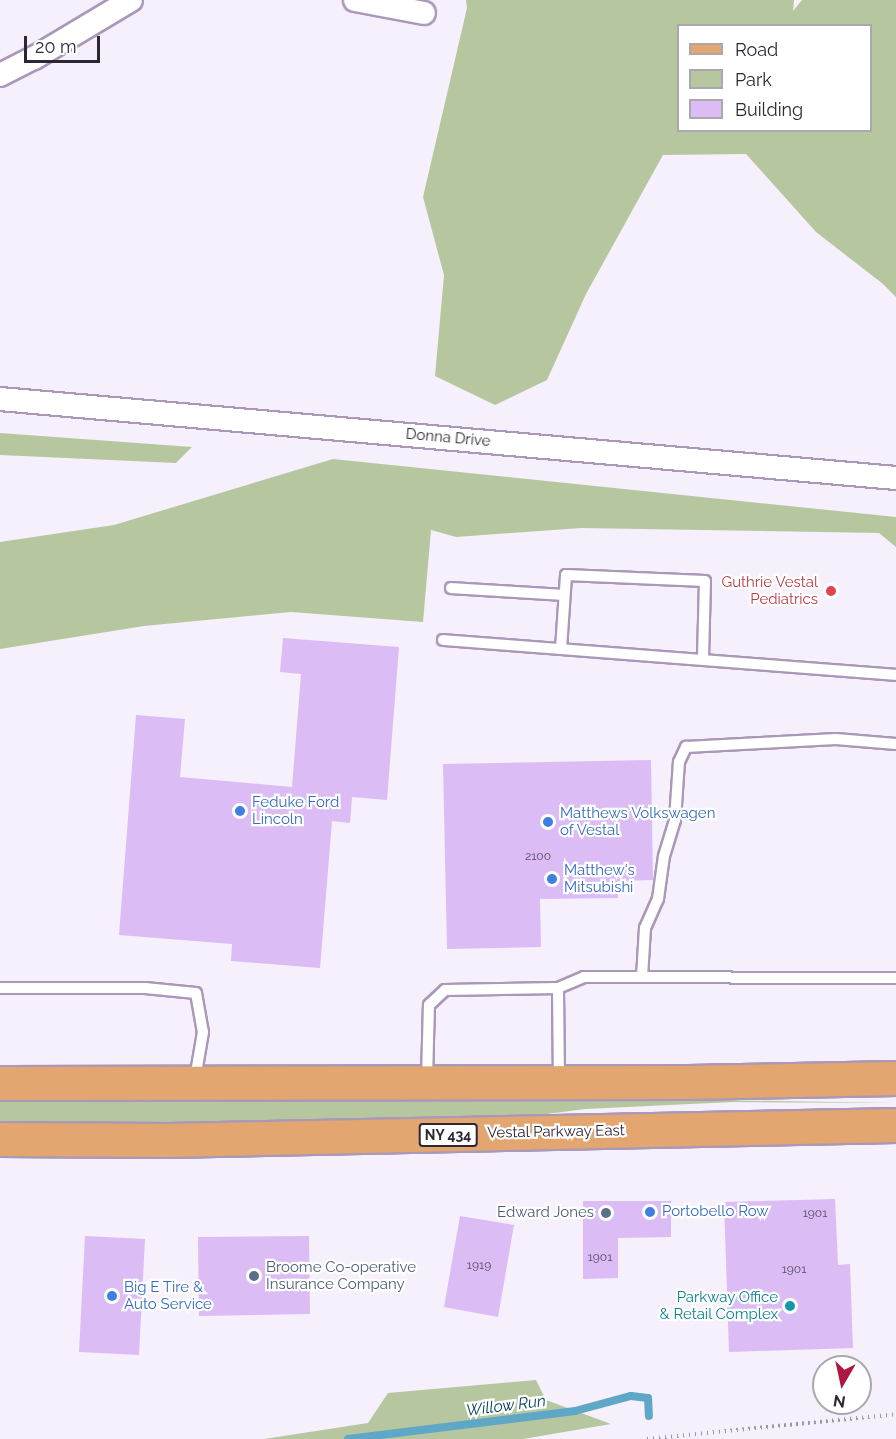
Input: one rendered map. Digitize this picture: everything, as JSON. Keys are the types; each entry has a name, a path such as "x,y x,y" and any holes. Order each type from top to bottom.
{"main road":[{"path":"0,1083 559,1082 896,1078"},
{"name":"Vestal Parkway East","path":"0,1139 168,1140 896,1125"}],"street":[{"path":"0,75 34,58 131,0"},
{"path":"355,0 424,12"},
{"name":"Donna Drive","path":"0,399 896,478"}],"lane":[{"path":"561,649 566,575 705,581 703,658"},
{"path":"451,588 564,595"},
{"path":"443,640 703,658 896,675"},
{"path":"642,977 645,928 658,899 664,856 675,820 679,762 686,747 836,739 896,744"},
{"path":"427,1082 429,1005 445,990 558,988 584,977 896,978"},
{"path":"0,988 145,988 196,993 203,1032 194,1083"},
{"path":"558,988 559,1082"}],"path":[{"path":"647,1439 896,1414"}],"green space":[{"path":"466,0 794,0 793,11 802,0 896,0 896,297 883,284 816,232 746,154 663,155 586,294 547,380 495,405 435,376 444,275 423,197 467,8"},
{"path":"0,433 192,447 176,463 0,455"},
{"path":"333,459 896,517 896,547 879,533 581,528 456,537 431,530 423,622 291,612 144,626 0,649 0,542 114,525"},
{"path":"583,1098 896,1103 733,1102 585,1109 508,1119 0,1125 0,1102"},
{"path":"536,1380 546,1400 611,1424 523,1439 264,1439 368,1423 388,1393"}],"building":[{"name":"Feduke Ford Lincoln","path":"283,638 399,647 387,800 352,797 350,823 332,821 320,968 231,961 232,944 119,935 136,715 185,719 180,777 292,787 301,674 280,672"},
{"name":"Matthews Volkswagen of Vestal","path":"651,760 653,880 618,881 618,898 540,899 541,947 447,949 443,764"},
{"name":"Parkway Office & Retail Complex","path":"835,1199 838,1265 850,1264 853,1348 729,1352 724,1202"},
{"name":"Parkway Office & Retail Complex","path":"583,1201 671,1201 671,1237 618,1238 618,1278 583,1279"},
{"path":"460,1216 514,1225 498,1317 444,1307"},
{"name":"Big E Tire & Auto Service","path":"85,1236 145,1239 139,1355 79,1352"},
{"name":"Broome Co-operative Insurance Company","path":"309,1236 310,1314 199,1316 198,1237"}],"waterway":[{"name":"Willow Run","path":"348,1439 575,1411 631,1396 648,1398 649,1416"}],"place":[{"name":"Guthrie Vestal Pediatrics","path":"831,591"},
{"name":"Feduke Ford Lincoln","path":"240,811"},
{"name":"Matthews Volkswagen of Vestal","path":"548,822"},
{"name":"Matthew's Mitsubishi","path":"552,879"},
{"name":"Portobello Row","path":"650,1212"},
{"name":"Edward Jones","path":"606,1213"},
{"name":"Broome Co-operative Insurance Company","path":"254,1276"},
{"name":"Big E Tire & Auto Service","path":"112,1296"},
{"name":"Parkway Office & Retail Complex","path":"790,1306"}]}
